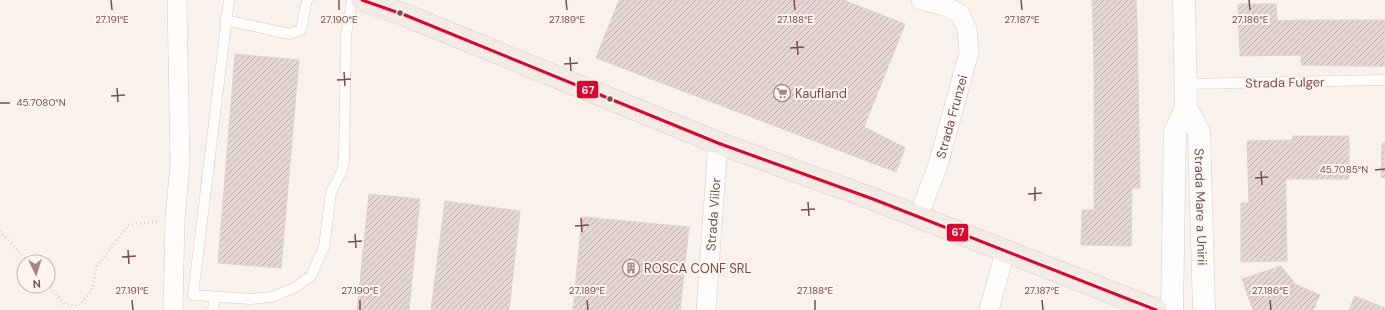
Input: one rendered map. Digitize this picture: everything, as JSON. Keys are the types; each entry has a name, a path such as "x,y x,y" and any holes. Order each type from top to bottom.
{"main road":[{"path":"362,0 405,8 718,143 873,199 1156,310"},
{"name":"Strada Mare a Unirii","path":"1172,310 1175,132 1186,107 1184,0"},
{"name":"Strada Mare a Unirii","path":"1186,107 1199,132 1204,310"}],"street":[{"path":"174,302 175,219 180,164 177,0"},
{"name":"Strada Frunzei","path":"918,217 938,165 969,52 967,29 960,14 945,6 921,0"},
{"name":"Strada Viilor","path":"706,310 718,143"},
{"path":"989,310 1005,252"}],"lane":[{"path":"194,295 228,0"},
{"path":"226,20 290,34 301,30 307,0"},
{"path":"174,302 194,295 250,299 272,297 296,287 311,276 324,247 331,192 342,170 344,160 346,35 352,0"},
{"name":"Strada Fulger","path":"1186,84 1385,80"},
{"path":"213,310 216,297"}],"path":[{"path":"56,294 65,304 78,306 91,292 97,266 128,226 175,219"},
{"path":"0,231 21,254"}],"building":[{"name":"Kaufland","path":"619,0 843,0 905,24 864,127 905,148 896,172 596,58"},
{"path":"1092,0 1136,0 1137,23 1093,24"},
{"path":"1238,4 1276,4 1277,21 1301,20 1301,55 1240,56"},
{"path":"1301,20 1356,20 1355,66 1301,65"},
{"path":"1356,20 1385,20 1385,66 1355,66"},
{"path":"1137,23 1138,77 1094,78 1093,24"},
{"path":"235,54 299,60 281,268 218,263"},
{"path":"1138,77 1139,134 1094,134 1094,78"},
{"path":"1094,134 1139,134 1140,188 1094,187"},
{"path":"1293,136 1349,136 1349,179 1292,179"},
{"path":"1292,140 1292,179 1286,179 1286,202 1249,203 1247,141"},
{"path":"1382,143 1385,143 1385,178 1381,177"},
{"path":"1094,187 1132,188 1131,246 1081,245 1082,210 1094,210"},
{"path":"369,194 420,199 409,310 357,310"},
{"path":"445,201 520,211 509,310 431,310"},
{"path":"1286,202 1287,261 1241,262 1241,203"},
{"name":"ROSCA CONF SRL","path":"582,217 689,227 680,310 573,310"},
{"path":"1281,266 1295,284 1320,295 1313,310 1253,310 1242,279"},
{"path":"1355,296 1385,308 1385,310 1349,310"}],"transit line":[{"name":"67","path":"362,0 405,15 718,143 873,199 1156,310"}],"place":[{"name":"Kaufland","path":"782,93"},
{"name":"ROSCA CONF SRL","path":"631,268"}]}
